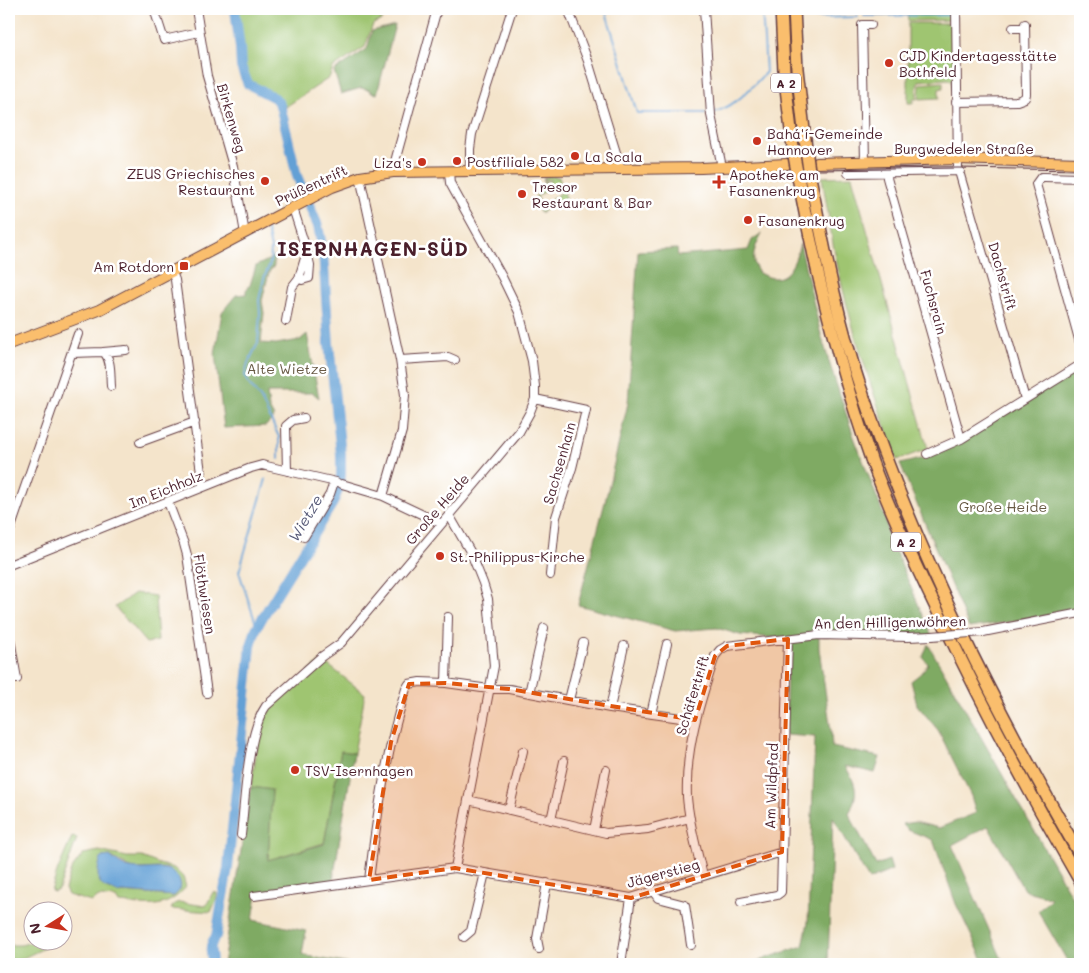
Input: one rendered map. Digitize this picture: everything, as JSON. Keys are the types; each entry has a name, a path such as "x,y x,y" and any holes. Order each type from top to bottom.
{"highway":[{"name":"A 2","path":"781,9 791,160 798,177 811,249 834,340 873,463 929,594 977,692 1080,881"},
{"name":"A 2","path":"794,9 797,69 810,177 826,256 857,375 903,502 922,546 989,687 1080,855"}],"main road":[{"name":"Burgwedeler Straße","path":"817,163 958,159 1080,163"},
{"path":"722,167 791,160"},
{"name":"Prüßentrift","path":"9,344 99,310 337,185 360,177 393,172 722,167"}],"street":[{"path":"154,9 164,40 199,32"},
{"name":"Birkenweg","path":"196,9 207,76 233,166 246,233"},
{"path":"393,172 437,9"},
{"path":"470,171 472,134 512,9"},
{"path":"568,9 588,61 621,169"},
{"path":"704,9 711,114 722,167"},
{"name":"Dachstrift","path":"956,9 956,102 960,171 1025,399"},
{"path":"865,161 862,25 871,25"},
{"path":"956,102 1018,102 1024,98 1026,94 1025,26 1013,28"},
{"name":"Burgwedeler Straße","path":"848,173 960,171"},
{"name":"Große Heide","path":"241,835 252,744 260,714 266,706 314,663 341,643 440,523 449,515 519,432 535,399 535,375 519,312 502,277 450,183 449,172"},
{"name":"Fuchsrain","path":"887,172 887,178 934,348 961,438"},
{"path":"360,177 400,360 405,395 402,431 384,496"},
{"path":"1080,178 1045,177 1038,180 1036,188 1080,343"},
{"path":"286,321 292,287 298,278 302,280 309,278 310,264 293,208"},
{"path":"172,272 175,280 203,487"},
{"path":"9,533 78,334"},
{"path":"72,354 126,350"},
{"path":"103,352 107,355 108,359 111,386"},
{"path":"400,360 448,357 455,360"},
{"path":"928,454 961,438 1080,365"},
{"name":"Sachsenhain","path":"535,399 586,410 572,468 556,517 550,575"},
{"path":"287,471 286,426 293,420 304,418"},
{"path":"140,442 195,422"},
{"name":"Im Eichholz","path":"9,565 251,468 262,466 338,483 384,496 440,523"},
{"path":"304,537 338,483"},
{"name":"Flöthwiesen","path":"168,502 187,555 207,694"},
{"path":"449,515 477,568 488,599 494,651 494,666 490,689 455,868"},
{"name":"An den Hilligenwöhren","path":"788,639 819,635 932,636 983,632 1080,613"},
{"path":"446,683 448,617"},
{"path":"529,693 544,628"},
{"path":"9,633 17,679"},
{"name":"Schäfertrift","path":"703,876 690,818 687,781 690,745 695,720 715,656 727,646 788,639"},
{"name":"Am Wildpfad","path":"741,902 781,892 788,639"},
{"path":"569,700 583,643"},
{"path":"651,714 666,644"},
{"path":"610,708 624,646"},
{"path":"370,880 374,840 391,742 409,684 414,682 446,683 490,689 509,689 610,708 695,720"},
{"path":"509,810 523,751"},
{"path":"551,820 564,761"},
{"path":"594,830 606,770"},
{"path":"468,800 606,833 632,832 664,826 690,818"},
{"name":"Jägerstieg","path":"254,896 455,868 631,898 782,852"},
{"path":"464,936 471,931 485,873"},
{"path":"539,949 537,939 547,883"},
{"path":"654,892 658,898 685,905 691,945"},
{"path":"621,964 631,898"}],"highlighted area":[{"path":"788,639 782,852 631,898 455,868 369,880 391,742 409,684 446,683 509,689 695,720 715,656 727,646"}],"green space":[{"path":"234,9 374,9 383,20 373,24 365,47 333,68 329,78 287,106 281,114 272,99 247,85 240,67"},
{"path":"907,9 952,9 952,20 908,21"},
{"path":"908,23 953,23 953,108 952,81 948,79 919,81 917,99 913,99 913,103 908,103"},
{"path":"395,25 377,94 361,88 341,94 334,71 367,49 372,31"},
{"path":"943,82 943,88 939,89 939,98 919,99 920,84"},
{"path":"544,176 546,191 537,196 542,206 562,192 558,184 548,190 546,183 551,180 546,181 546,176 559,177 566,198 540,213 535,197 543,188"},
{"path":"852,176 928,449 897,460 869,380 845,299 833,244 822,177"},
{"path":"762,233 755,248 754,263 759,273 768,277 776,278 782,276 792,267 800,244 820,331 854,437 887,524 887,532 932,636 819,636 819,649 832,747 880,757 875,773 845,766 855,789 854,800 849,814 876,865 889,860 892,870 869,880 833,817 828,964 749,964 803,946 808,922 815,737 785,735 788,639 740,635 717,628 675,631 578,605 628,403 638,251 677,249 678,256 748,250 752,240"},
{"path":"274,257 274,266 269,272 262,301 264,313 261,343 276,344 300,340 307,334 319,398 313,393 267,393 269,408 274,417 266,426 224,428 215,354 222,312 236,295 246,294 256,266"},
{"name":"Große Heide","path":"1080,365 1080,611 969,628 900,464 928,457"},
{"path":"135,593 155,596 158,641 146,643 115,607"},
{"path":"928,644 1080,911 1080,964 1069,964 1038,911 1051,898 1024,890 988,826 952,845 1004,964 985,964 956,904 933,840 908,830 902,824 915,822 939,828 976,813 971,796 938,730 917,705 911,681 928,664 923,657"},
{"name":"TSV-Isernhagen","path":"322,660 365,694 354,753 341,751 324,843 268,860 272,790 251,787 261,722 267,709"},
{"path":"341,751 354,753 333,880 257,894 253,920 306,931 302,955 350,964 223,964 251,787 272,790 268,860 324,844"},
{"path":"72,837 77,838 60,886 58,890 51,891 58,869"},
{"path":"99,851 127,857 142,857 174,868 183,877 186,887 171,900 155,905 119,903 116,898 99,897 91,902 68,895 65,889 71,870 83,854","holes":["110,856 132,869 167,868 174,896 118,893 114,890"]},
{"path":"213,892 217,893 217,898 211,912 171,909 174,904 179,902 206,906"},
{"path":"9,945 21,945 22,950 40,950 19,960 12,960 9,956"}],"water":[{"path":"110,856 120,864 128,867 170,870 179,879 180,889 174,896 118,893 106,888 100,882 98,869 102,857"}],"waterway":[{"name":"Wietze","path":"211,964 211,946 216,936 228,868 251,646 256,629 264,615 333,503 339,488 341,475 341,454 329,344 323,251 318,226 297,176 280,105 275,98 248,84 241,67 235,9"},
{"path":"605,9 637,113 705,113"},
{"path":"715,112 737,100 766,72 762,9"},
{"path":"808,9 809,18 858,17"},
{"path":"864,16 951,15"},
{"name":"Alte Wietze","path":"267,230 271,249 270,264 264,278 259,300 258,343 248,363 245,375 249,384 261,399 279,437 279,459"},
{"name":"Alte Wietze","path":"257,627 239,572 266,479"}],"tram line":[{"path":"819,170 958,168 1080,170"}],"place":[{"name":"CJD Kindertagesstätte Bothfeld","path":"889,63"},
{"name":"Bahá'í-Gemeinde Hannover","path":"757,141"},
{"name":"La Scala","path":"575,156"},
{"name":"Postfiliale 582","path":"457,161"},
{"name":"Liza's","path":"422,162"},
{"name":"ZEUS Griechisches Restaurant","path":"265,181"},
{"name":"Apotheke am Fasanenkrug","path":"719,182"},
{"name":"Tresor Restaurant & Bar","path":"522,194"},
{"name":"Fasanenkrug","path":"748,220"},
{"name":"Am Rotdorn","path":"184,266"},
{"name":"St.-Philippus-Kirche","path":"440,556"},
{"name":"TSV-Isernhagen","path":"295,770"}],"district":[{"name":"ISERNHAGEN-SÜD","path":"373,248"}]}
